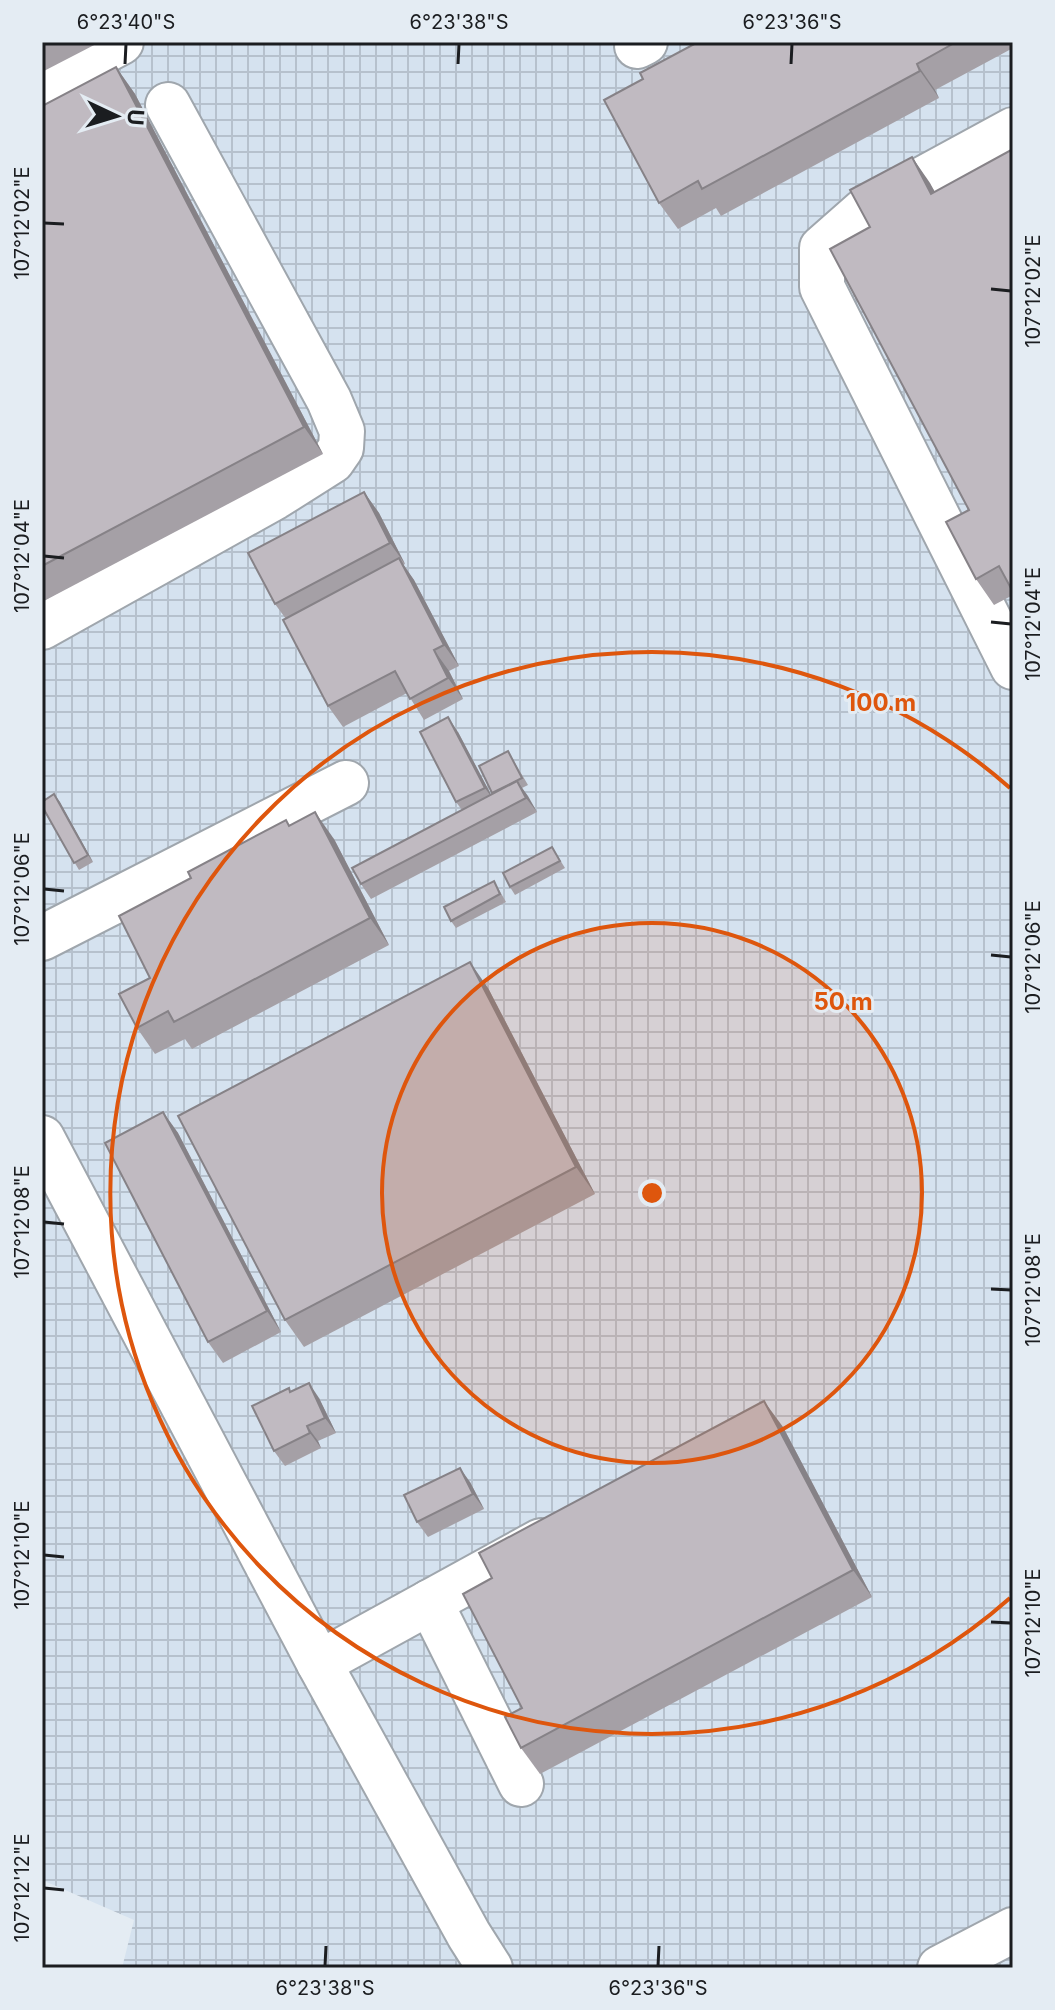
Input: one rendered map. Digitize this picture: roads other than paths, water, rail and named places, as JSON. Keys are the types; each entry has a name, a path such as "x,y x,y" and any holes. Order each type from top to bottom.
{"lane":[{"path":"42,84 121,42"},
{"path":"42,627 275,497 332,461 341,448 342,431 329,400 168,105"},
{"path":"1013,130 864,211 822,248 822,287 1013,667"},
{"path":"42,938 346,783"},
{"path":"42,1138 319,1663 490,1968"},
{"path":"319,1663 579,1519"},
{"path":"430,1602 521,1784"},
{"path":"940,1968 1013,1930"}]}
